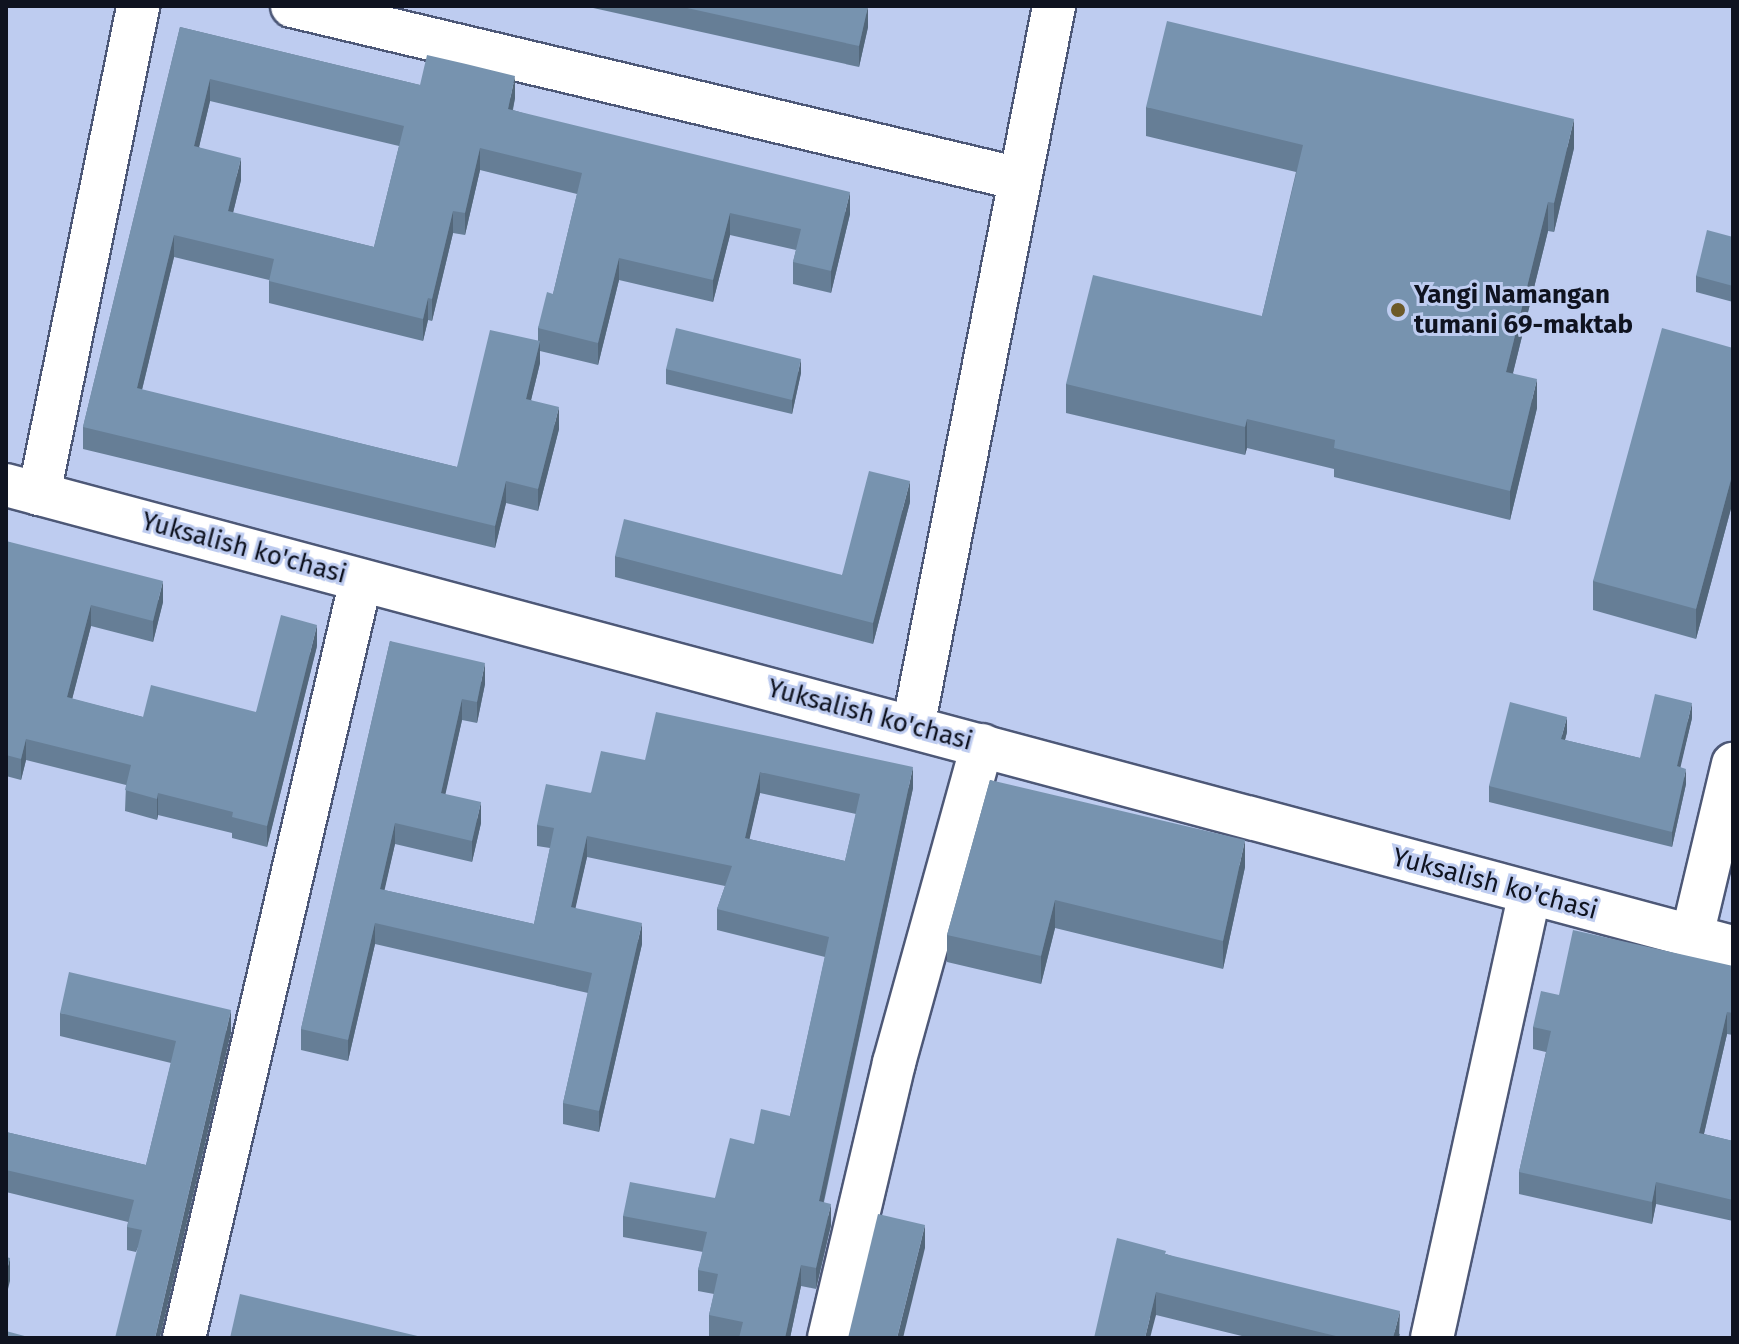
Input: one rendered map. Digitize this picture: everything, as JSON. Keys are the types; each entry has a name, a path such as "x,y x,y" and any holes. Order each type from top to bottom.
{"street":[{"path":"22,489 138,6"},
{"path":"292,6 1020,179"},
{"path":"913,727 1054,6"},
{"name":"Yuksalish ko'chasi","path":"22,489 1733,947"},
{"path":"184,1338 361,580"},
{"path":"829,1338 894,1063 982,745"},
{"path":"1692,936 1733,764"},
{"path":"1432,1338 1530,894"}],"building":[{"path":"678,6 868,6 859,46"},
{"path":"1167,21 1574,119 1554,203 1548,202 1506,372 1537,379 1510,491 1334,448 1335,440 1247,419 1245,427 1066,384 1093,275 1262,316 1303,145 1146,107"},
{"path":"180,27 420,85 427,55 515,76 508,109 850,192 831,271 793,262 801,229 730,213 713,280 619,258 598,343 538,328 547,292 553,294 582,173 480,148 465,213 453,211 432,299 428,298 423,319 269,281 274,259 174,235 137,388 457,467 490,330 540,341 526,399 559,407 538,489 506,481 495,526 83,427","holes":["210,79 404,126 374,247 228,211 241,158 194,146"]},
{"path":"1707,230 1733,237 1733,286 1696,276"},
{"path":"676,328 801,359 792,400 666,369"},
{"path":"1662,328 1733,348 1733,472 1696,609 1593,581"},
{"path":"869,471 910,481 873,623 615,556 624,519 842,575"},
{"path":"6,541 163,581 153,621 91,605 67,697 143,717 151,685 256,712 281,615 317,625 267,826 232,817 233,812 158,793 157,799 125,790 131,765 26,739 21,759 6,755"},
{"path":"390,641 485,663 477,702 462,699 441,793 481,802 472,841 395,823 380,889 534,924 554,828 537,825 546,784 591,793 601,751 645,760 656,712 913,767 819,1201 831,1204 816,1268 801,1265 785,1338 739,1338 743,1322 709,1315 718,1274 698,1270 707,1232 623,1216 630,1182 715,1198 730,1138 754,1144 761,1109 790,1116 829,937 717,909 732,866 587,836 571,907 642,923 599,1111 563,1103 592,973 375,923 348,1040 301,1029","holes":["760,772 860,794 845,861 745,838"]},
{"path":"1655,694 1692,703 1677,766 1686,769 1672,832 1489,786 1510,702 1567,717 1561,739 1640,758"},
{"path":"990,780 1245,840 1223,941 1055,900 1041,956 947,935"},
{"path":"1573,930 1733,966 1733,1013 1727,1012 1699,1133 1733,1141 1733,1200 1656,1182 1652,1202 1519,1172 1551,1031 1533,1027 1541,991 1559,995"},
{"path":"69,972 231,1010 155,1338 115,1338 142,1230 127,1227 134,1200 6,1170 6,1132 146,1165 176,1041 60,1013"},
{"path":"878,1214 925,1225 897,1338 848,1338"},
{"path":"1117,1238 1166,1251 1165,1254 1400,1311 1393,1338 1344,1338 1156,1292 1145,1338 1094,1338"},
{"path":"240,1294 426,1338 230,1338"},
{"path":"6,1331 32,1338 6,1338"}],"place":[{"name":"Yangi Namangan tumani 69-maktab","path":"1398,310"}]}
